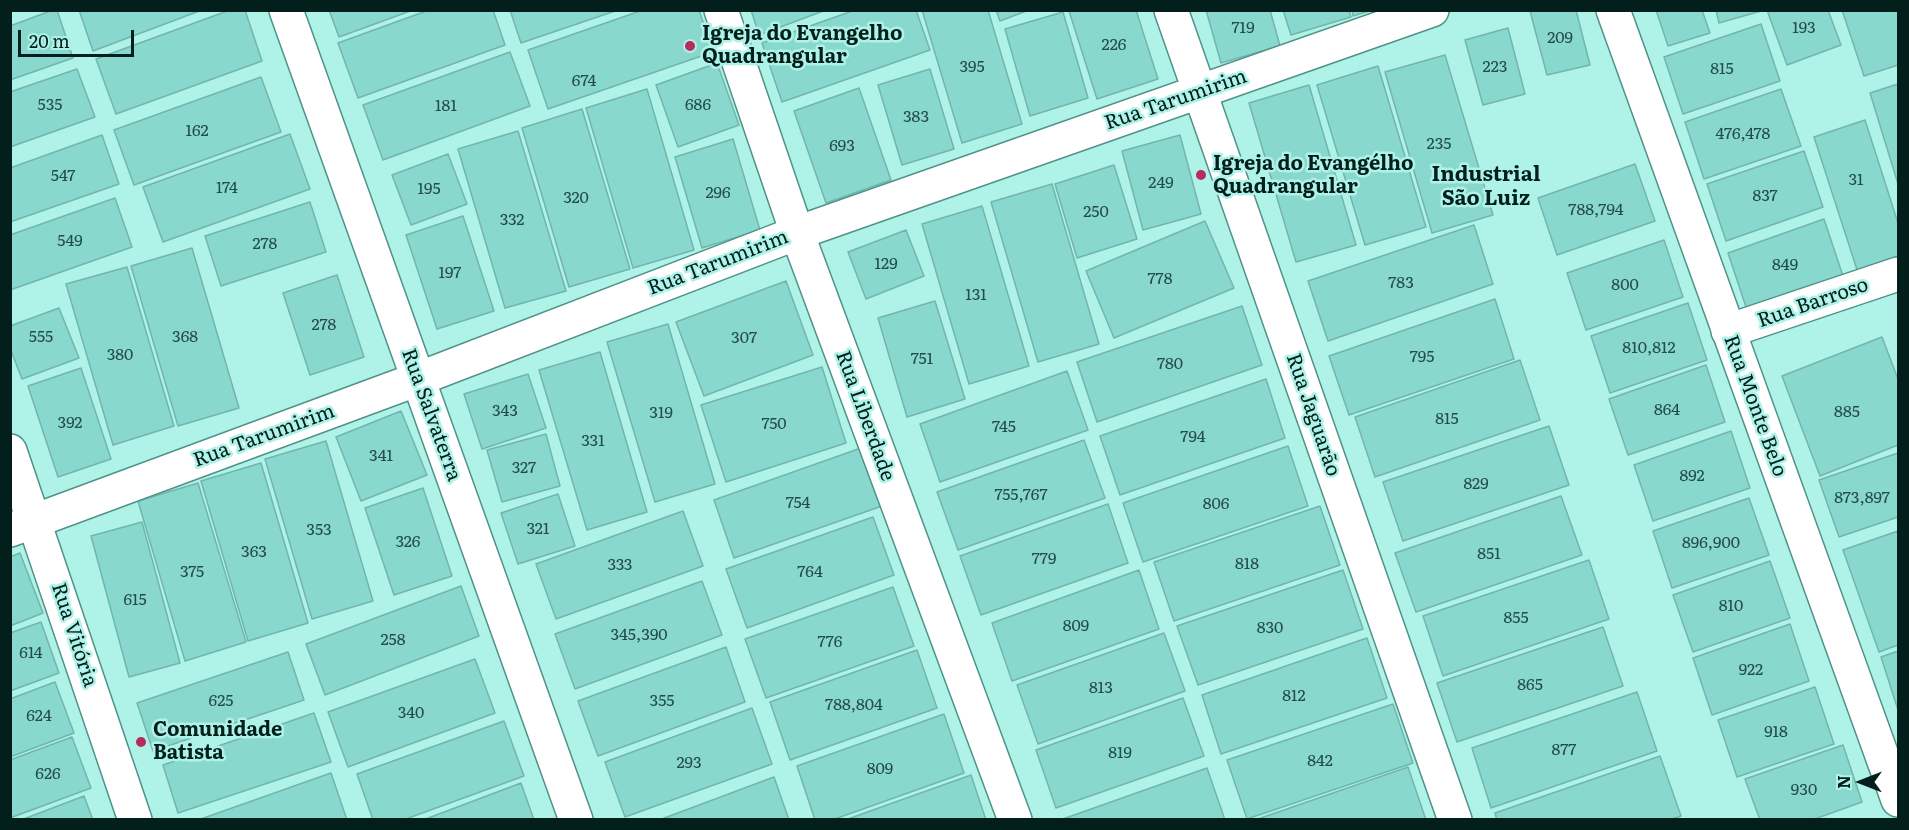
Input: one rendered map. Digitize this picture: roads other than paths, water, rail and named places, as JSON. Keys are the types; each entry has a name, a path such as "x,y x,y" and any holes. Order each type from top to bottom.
{"street":[{"name":"Rua Salvaterra","path":"286,10 576,819"},
{"name":"Rua Liberdade","path":"722,10 797,233 1015,819"},
{"name":"Rua Jaguarão","path":"1171,10 1455,819"},
{"name":"Rua Tarumirim","path":"23,526 418,379 797,233 1432,10"},
{"name":"Rua Monte Belo","path":"1613,10 1899,800"},
{"name":"Rua Barroso","path":"1728,332 1899,274"},
{"name":"Rua Vitória","path":"10,451 23,526 135,819"}],"place":[{"name":"Igreja do Evangelho Quadrangular","path":"690,46"},
{"name":"Igreja do Evangélho Quadrangular","path":"1201,175"},
{"name":"Comunidade Batista","path":"141,742"}],"district":[{"name":"Industrial São Luiz","path":"1486,187"}]}
